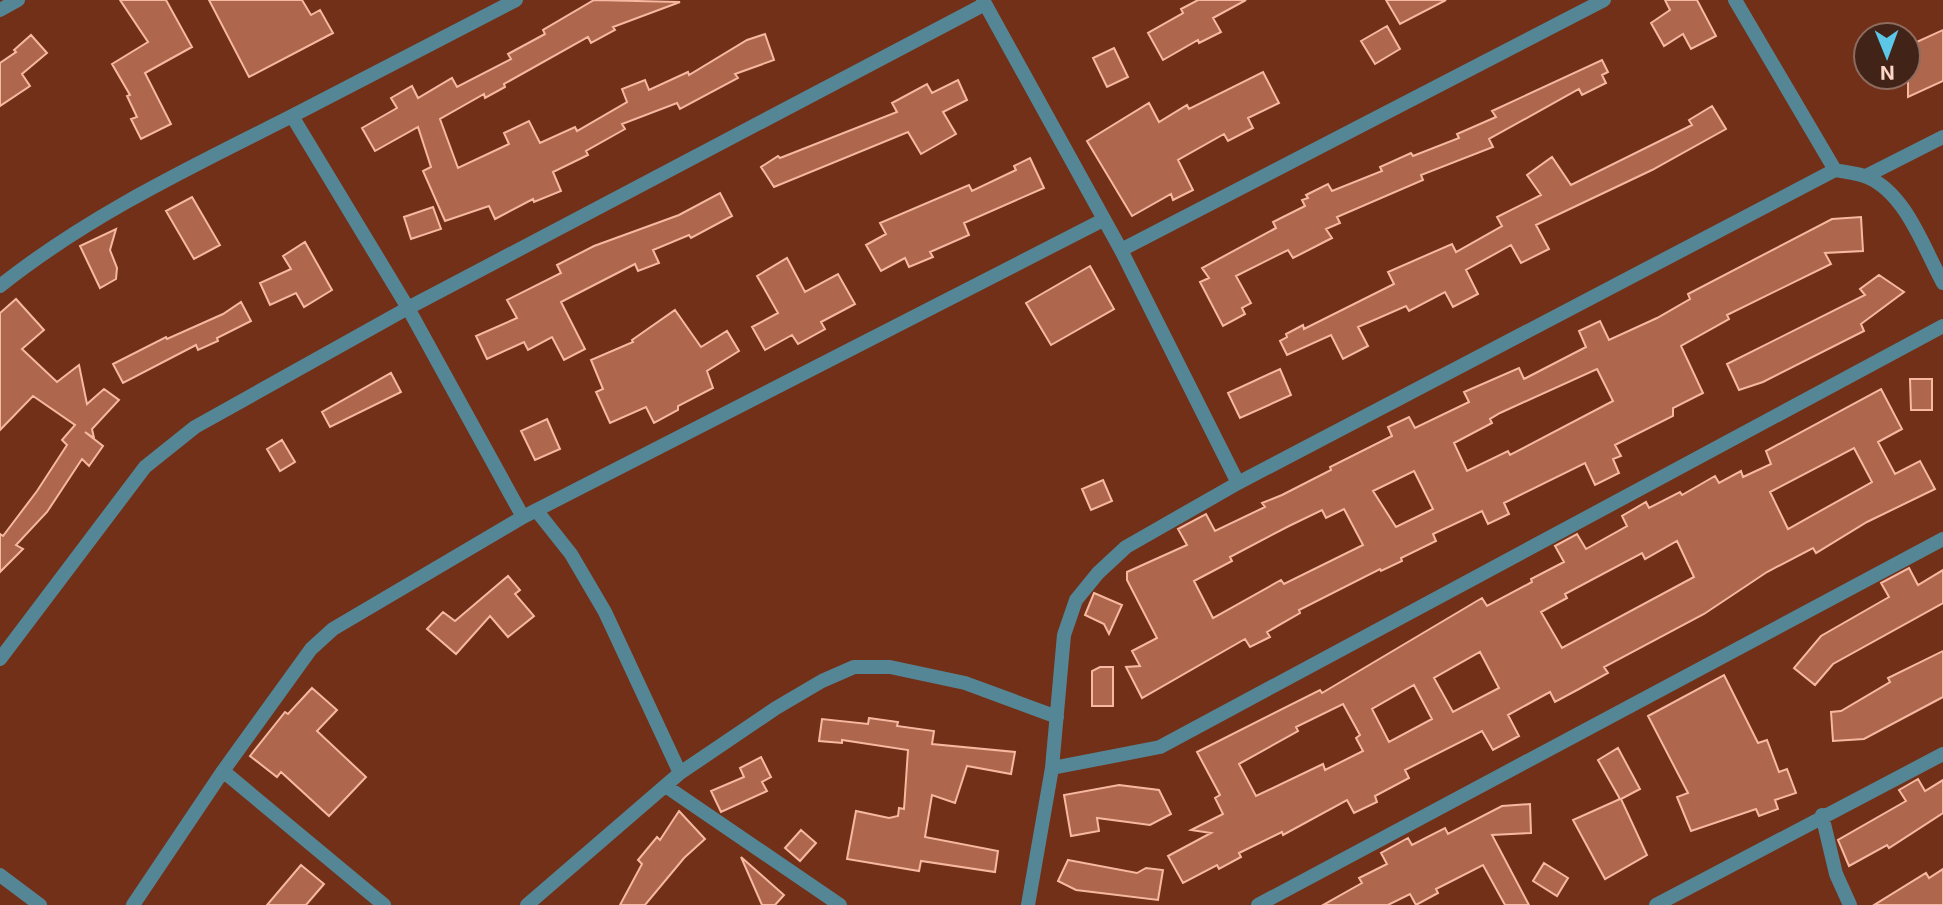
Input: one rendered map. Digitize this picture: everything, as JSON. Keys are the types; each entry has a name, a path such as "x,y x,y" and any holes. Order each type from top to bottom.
{"street":[{"path":"0,10 18,0"},
{"path":"0,286 68,236 130,198 516,0"},
{"path":"1121,250 1604,0"},
{"path":"1735,0 1835,170"},
{"path":"0,659 145,467 167,446 195,427 408,308 984,2 1121,250 1238,483"},
{"path":"292,116 408,308 523,517"},
{"path":"1866,176 1943,137"},
{"path":"1028,905 1052,768 1064,635 1076,600 1098,573 1126,547 1238,483 1835,170 1866,176 1886,187 1898,202 1943,283"},
{"path":"133,905 223,771 320,638 536,510 1103,220"},
{"path":"1052,768 1147,752 1172,742 1943,326"},
{"path":"536,510 571,554 600,602 680,772"},
{"path":"1258,905 1943,539"},
{"path":"527,905 667,787 680,772 776,708 822,681 854,667 890,667 965,683 1057,718"},
{"path":"1656,905 1822,815 1943,754"},
{"path":"223,771 384,905"},
{"path":"667,787 840,905"},
{"path":"1822,815 1836,874 1850,905"},
{"path":"0,875 40,905"}],"building":[{"path":"120,0 166,0 192,47 145,73 171,124 141,139 131,119 137,117 127,96 130,95 112,64 148,42"},
{"path":"209,0 302,0 311,15 320,10 333,33 249,77"},
{"path":"594,0 680,2 613,27 615,30 591,43 588,37 504,84 505,87 485,98 484,94 440,119 458,168 509,144 504,133 529,121 540,143 575,127 577,131 627,102 622,89 645,80 649,90 688,72 689,75 747,40 765,34 774,60 735,74 738,78 680,109 677,103 622,124 625,129 586,151 588,155 553,172 561,191 534,202 533,199 495,219 489,206 445,221 423,171 431,167 418,127 375,151 362,128 397,108 391,98 412,86 418,98 452,78 457,87 511,59 508,54 545,34 543,30"},
{"path":"1198,0 1246,0 1213,18 1221,32 1199,43 1198,40 1163,60 1148,33 1183,13 1181,9"},
{"path":"1386,0 1446,0 1400,24"},
{"path":"1665,0 1697,0 1716,36 1691,49 1683,34 1664,46 1651,23 1670,10"},
{"path":"1387,26 1400,49 1375,64 1361,41"},
{"path":"1943,30 1943,81 1922,91 1922,40"},
{"path":"31,35 47,53 22,74 30,86 0,106 0,63 16,52 14,50"},
{"path":"1114,48 1128,77 1107,87 1093,58"},
{"path":"1602,60 1608,72 1602,75 1606,83 1582,95 1579,89 1489,139 1493,147 1421,175 1423,180 1337,217 1340,223 1326,229 1332,238 1293,258 1288,250 1236,276 1251,303 1242,308 1245,314 1223,326 1200,282 1209,278 1202,268 1276,228 1273,222 1305,206 1302,200 1308,198 1306,195 1328,184 1332,191 1382,171 1380,167 1411,153 1413,156 1459,138 1457,134 1496,117 1492,111"},
{"path":"1263,72 1279,103 1248,118 1253,128 1228,141 1224,134 1178,160 1193,190 1173,200 1171,194 1132,216 1087,141 1149,103 1159,122 1187,105 1189,109"},
{"path":"958,80 967,100 943,112 956,134 921,154 908,132 774,187 761,167 778,156 780,158 897,112 892,103 927,84 932,93"},
{"path":"1908,91 1921,91 1908,97"},
{"path":"1712,106 1726,129 1652,170 1536,225 1549,249 1521,263 1511,245 1466,270 1478,294 1453,307 1445,292 1409,311 1406,306 1358,327 1368,346 1343,359 1331,335 1287,355 1280,341 1287,337 1286,334 1303,325 1304,329 1394,284 1388,272 1452,244 1456,252 1502,226 1497,217 1541,195 1527,175 1552,157 1571,185 1692,125 1689,120"},
{"path":"1030,158 1044,188 964,223 969,235 930,252 933,257 909,267 905,258 881,271 866,245 886,234 880,223 969,185 972,191 1016,170 1014,166"},
{"path":"720,193 732,216 691,238 689,235 653,250 659,263 638,271 635,264 561,302 585,349 564,360 552,337 528,350 524,342 487,359 476,336 517,318 507,300 561,273 557,265 594,246 679,215"},
{"path":"192,197 220,245 194,259 166,211"},
{"path":"433,207 441,229 411,239 404,217"},
{"path":"1861,217 1863,251 1825,253 1831,264 1727,315 1729,319 1681,346 1703,393 1673,408 1673,416 1615,445 1621,456 1613,459 1619,473 1595,485 1585,463 1504,503 1509,514 1488,524 1482,511 1433,534 1436,541 1401,558 1402,561 1381,571 1380,569 1299,610 1300,613 1267,632 1270,637 1250,647 1245,639 1142,698 1126,667 1140,666 1132,651 1157,638 1127,580 1127,572 1187,545 1178,529 1206,514 1215,531 1265,507 1262,503 1331,470 1330,467 1392,436 1388,427 1409,417 1415,428 1469,402 1464,392 1519,368 1524,379 1586,347 1579,331 1600,321 1609,340 1657,318 1690,299 1688,294 1832,219","holes":["1597,369 1613,401 1510,455 1508,451 1467,471 1454,443 1492,423 1490,419 1500,413","1414,471 1433,509 1396,527 1373,491","1344,509 1363,545 1284,584 1281,580 1213,618 1194,581 1232,561 1230,557 1322,510 1326,518"]},
{"path":"116,229 110,250 117,268 116,279 100,288 80,246"},
{"path":"305,242 332,290 304,307 296,293 270,305 260,283 291,269 283,256"},
{"path":"787,258 805,292 838,274 855,304 821,322 825,329 798,344 792,335 765,350 752,327 778,313 757,276"},
{"path":"1090,266 1114,309 1051,345 1026,303"},
{"path":"1879,275 1904,292 1861,324 1864,331 1763,382 1739,390 1727,364 1865,295 1860,289"},
{"path":"16,299 44,330 22,349 57,382 79,365 87,404 104,389 119,400 92,429 94,438 85,432 103,446 89,466 82,459 47,512 16,545 23,549 0,572 0,534 3,536 37,491 67,445 62,440 75,425 33,396 0,430 0,313"},
{"path":"241,302 251,321 217,338 218,341 198,350 196,345 123,383 113,364 166,337 167,339 223,314"},
{"path":"675,310 701,347 727,331 739,351 707,371 713,388 678,406 678,410 654,423 646,407 610,423 596,392 603,389 591,360 633,342 632,340"},
{"path":"1280,369 1291,395 1240,418 1228,393"},
{"path":"391,373 401,392 330,427 322,412"},
{"path":"1910,379 1932,379 1932,410 1911,410"},
{"path":"1881,389 1902,429 1878,442 1895,474 1920,461 1935,489 1867,522 1816,553 1813,548 1767,572 1704,614 1604,667 1608,673 1555,702 1550,692 1508,715 1519,736 1493,750 1482,731 1405,770 1409,778 1375,796 1377,802 1354,813 1347,800 1283,835 1282,832 1239,853 1241,857 1219,869 1217,865 1183,883 1168,856 1211,833 1191,830 1223,814 1215,798 1220,795 1197,752 1320,690 1322,693 1482,598 1487,606 1532,582 1531,579 1564,562 1555,546 1577,534 1586,549 1627,526 1622,516 1646,502 1649,508 1680,492 1682,495 1715,476 1719,483 1741,471 1743,477 1771,464 1766,451","holes":["1854,448 1872,482 1788,529 1770,492","1677,541 1694,577 1562,648 1541,612 1567,598 1565,594 1642,553 1645,559","1480,652 1499,688 1453,712 1434,678","1414,685 1432,719 1389,742 1372,709","1343,704 1360,735 1356,738 1363,751 1325,770 1323,764 1256,796 1239,764 1298,731 1296,727"]},
{"path":"547,419 560,449 535,460 521,431"},
{"path":"282,440 295,462 280,471 267,449"},
{"path":"1103,480 1112,501 1091,510 1082,489"},
{"path":"1909,568 1918,585 1943,570 1943,603 1833,664 1815,685 1794,668 1821,636 1889,597 1881,583"},
{"path":"508,576 520,590 515,594 534,616 508,637 490,616 456,654 427,629 443,612 455,621"},
{"path":"1094,593 1122,605 1109,634 1104,624 1085,615"},
{"path":"1943,651 1943,697 1864,739 1833,741 1831,712 1841,711 1890,682 1888,678"},
{"path":"1100,667 1113,667 1113,706 1092,706 1092,671"},
{"path":"1724,675 1758,743 1767,740 1779,772 1787,769 1796,793 1775,800 1778,809 1759,816 1756,809 1691,831 1677,797 1688,793 1648,716"},
{"path":"312,688 337,710 317,731 366,777 329,816 281,772 277,777 250,756 285,712 288,714"},
{"path":"869,718 898,722 897,726 934,731 932,744 1015,752 1011,774 967,766 955,803 932,795 925,837 998,851 995,872 921,861 919,871 847,859 856,811 889,818 898,816 899,808 904,809 908,750 842,740 842,743 819,741 822,719 868,724"},
{"path":"1618,748 1640,789 1621,799 1647,855 1605,879 1573,820 1620,799 1598,760"},
{"path":"761,757 771,777 762,782 767,791 721,812 711,791 744,777 740,768"},
{"path":"1918,779 1925,791 1943,780 1943,813 1889,848 1887,845 1849,866 1838,840 1906,801 1899,790"},
{"path":"1119,785 1159,790 1171,814 1150,825 1097,818 1099,831 1071,836 1064,795"},
{"path":"1530,804 1531,833 1492,835 1529,905 1505,905 1483,865 1436,889 1438,893 1416,905 1410,894 1388,905 1323,905 1362,883 1359,878 1387,864 1381,853 1408,838 1412,845 1445,828 1448,834 1502,806"},
{"path":"679,811 705,839 684,858 645,905 620,905 642,864 638,860 657,837 660,840"},
{"path":"801,830 816,843 800,861 785,848"},
{"path":"741,857 784,895 775,905 762,905"},
{"path":"1068,860 1137,873 1146,868 1163,870 1158,900 1076,890 1058,881"},
{"path":"1544,863 1568,878 1557,896 1533,881"},
{"path":"301,865 324,884 306,905 267,905"},
{"path":"1943,869 1943,905 1874,905 1926,873 1929,878"}]}
